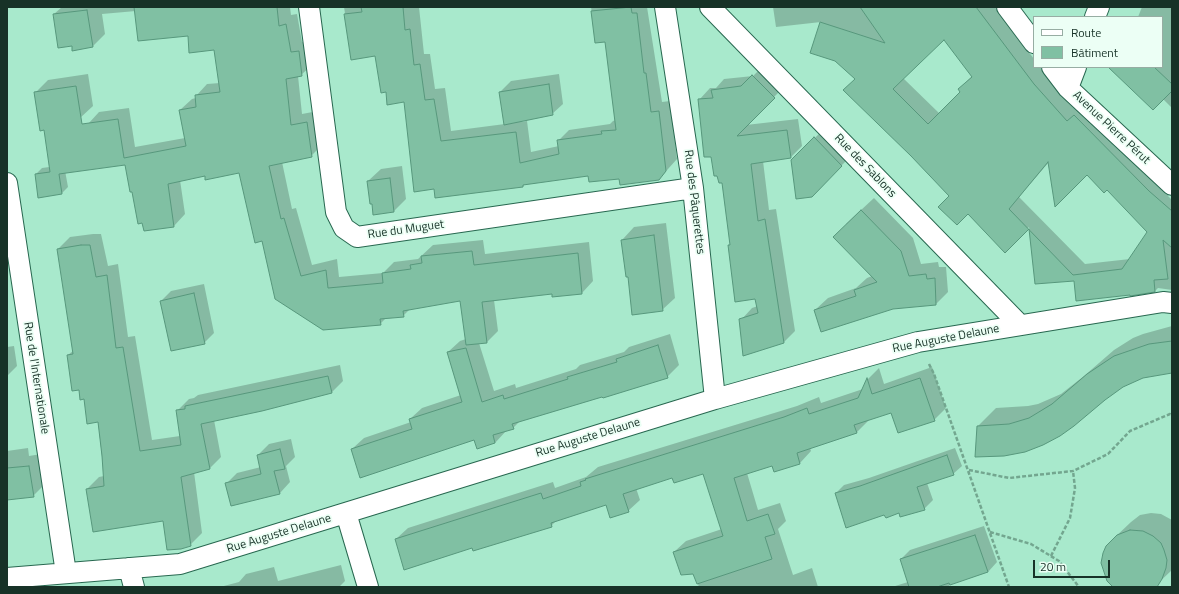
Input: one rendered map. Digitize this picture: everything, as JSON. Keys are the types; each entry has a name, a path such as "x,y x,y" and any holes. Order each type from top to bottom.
{"street":[{"name":"Rue du Muguet","path":"309,7 336,212 344,228 356,237 693,188"},
{"name":"Rue des Pâquerettes","path":"665,7 693,188 715,398"},
{"name":"Rue des Sablons","path":"710,7 1020,325"},
{"path":"1007,7 1033,42"},
{"name":"Avenue Pierre Pérut","path":"1053,68 1068,88 1172,185"},
{"path":"1068,88 1076,68"},
{"name":"Rue de l'Internationale","path":"7,183 66,573"},
{"name":"Rue Auguste Delaune","path":"7,578 180,564 715,398 918,342 1163,302 1172,303"},
{"path":"346,513 368,587"},
{"path":"129,568 134,587"}],"path":[{"path":"918,342 934,374 1009,587"},
{"path":"968,470 1009,478 1073,471 1108,454 1130,430 1172,414"},
{"path":"1051,556 1070,518 1075,488 1073,471"},
{"path":"989,532 1031,544 1051,556 1058,561 1078,587"}],"building":[{"path":"134,7 277,7 279,26 286,24 291,52 299,51 302,76 286,79 291,125 307,122 312,157 269,166 281,219 284,218 301,276 326,270 328,288 383,283 382,273 411,269 410,265 422,263 421,256 472,251 474,265 578,253 582,294 552,297 552,294 482,302 487,343 466,345 460,301 403,311 404,317 380,319 381,325 323,330 275,299 262,241 255,243 239,173 205,180 205,176 168,184 174,227 144,231 142,223 138,224 125,165 59,174 62,194 38,198 35,174 50,172 44,130 40,131 34,92 76,86 82,124 118,119 124,158 186,146 179,110 196,107 195,95 220,92 214,50 189,53 188,36 138,41"},
{"path":"361,7 403,7 405,30 410,29 414,65 420,64 425,100 434,99 441,141 516,132 520,163 559,154 557,140 602,134 601,131 616,130 605,42 595,43 591,11 631,7 632,13 637,13 644,73 646,73 651,112 659,111 666,171 659,180 620,185 619,179 589,182 588,176 523,185 523,187 435,198 434,189 414,192 404,102 387,105 386,92 381,93 375,56 351,60 344,14 362,12"},
{"path":"860,7 976,7 1034,84 1067,121 1074,115 1149,191 1172,211 1172,248 1163,240 1168,279 1154,280 1155,292 1076,301 1074,281 1035,284 1029,230 1073,275 1122,269 1147,232 1107,190 1104,193 1087,175 1055,207 1048,162 1009,209 1029,229 1005,253 968,214 957,225 938,207 949,196 911,156 843,90 855,79 835,61 810,53 820,22 885,43","holes":["944,40 972,77 958,89 960,92 928,124 893,89"]},
{"path":"87,10 93,47 72,51 72,46 58,48 53,14"},
{"path":"1109,68 1155,68 1172,84 1172,91 1153,110"},
{"path":"752,75 775,98 737,136 787,130 791,158 751,164 758,221 765,219 784,343 743,356 739,319 758,313 755,299 735,302 728,245 730,245 722,183 719,183 717,176 714,176 711,157 704,157 698,99 713,98 711,90 741,86"},
{"path":"549,84 553,115 504,125 499,92"},
{"path":"814,137 842,166 812,197 796,199 791,160"},
{"path":"390,178 394,212 373,215 367,181"},
{"path":"861,210 901,251 909,276 926,274 927,279 935,278 936,305 893,309 821,332 814,310 856,296 854,290 877,282 833,237"},
{"path":"654,235 663,311 632,315 628,277 626,277 621,240"},
{"path":"90,245 96,277 107,275 116,348 123,347 140,451 181,445 176,410 185,409 185,406 328,376 332,393 262,411 201,424 210,469 181,477 191,546 181,549 167,550 163,521 93,532 86,489 104,486 98,422 87,424 84,399 80,400 79,390 72,391 67,355 73,354 57,249"},
{"path":"194,293 205,344 171,351 160,301"},
{"path":"1172,341 1172,373 1143,378 1123,387 1074,426 1060,436 1043,445 1025,452 1004,456 975,457 977,426 1009,424 1029,418 1052,404 1087,374 1114,356 1149,344"},
{"path":"658,345 668,378 512,424 514,429 493,435 495,443 477,449 474,440 360,478 351,449 412,429 409,419 462,402 447,352 466,348 482,402 503,395 504,399 568,379 567,377 617,362 616,359"},
{"path":"867,378 872,394 920,378 935,421 898,433 891,413 854,425 857,433 797,453 800,464 774,472 772,466 734,478 747,521 768,514 775,534 765,537 772,559 697,584 693,574 681,575 673,552 723,536 703,474 674,483 672,478 623,494 629,512 610,518 606,505 551,523 552,527 473,551 472,548 404,570 395,539 541,493 543,499 581,486 580,482 586,480 585,479 784,417 807,408 809,414 858,398"},
{"path":"280,449 285,469 274,471 280,494 231,506 225,483 261,474 257,455"},
{"path":"947,455 954,475 917,487 925,510 900,517 899,513 886,518 884,515 846,528 835,493 860,486"},
{"path":"29,466 34,497 7,500 7,468"},
{"path":"1130,530 1143,531 1153,536 1161,543 1167,560 1162,579 1157,587 1113,587 1107,581 1101,563 1106,546 1117,535"},
{"path":"975,535 988,572 950,585 949,583 937,587 909,587 900,559"}]}
